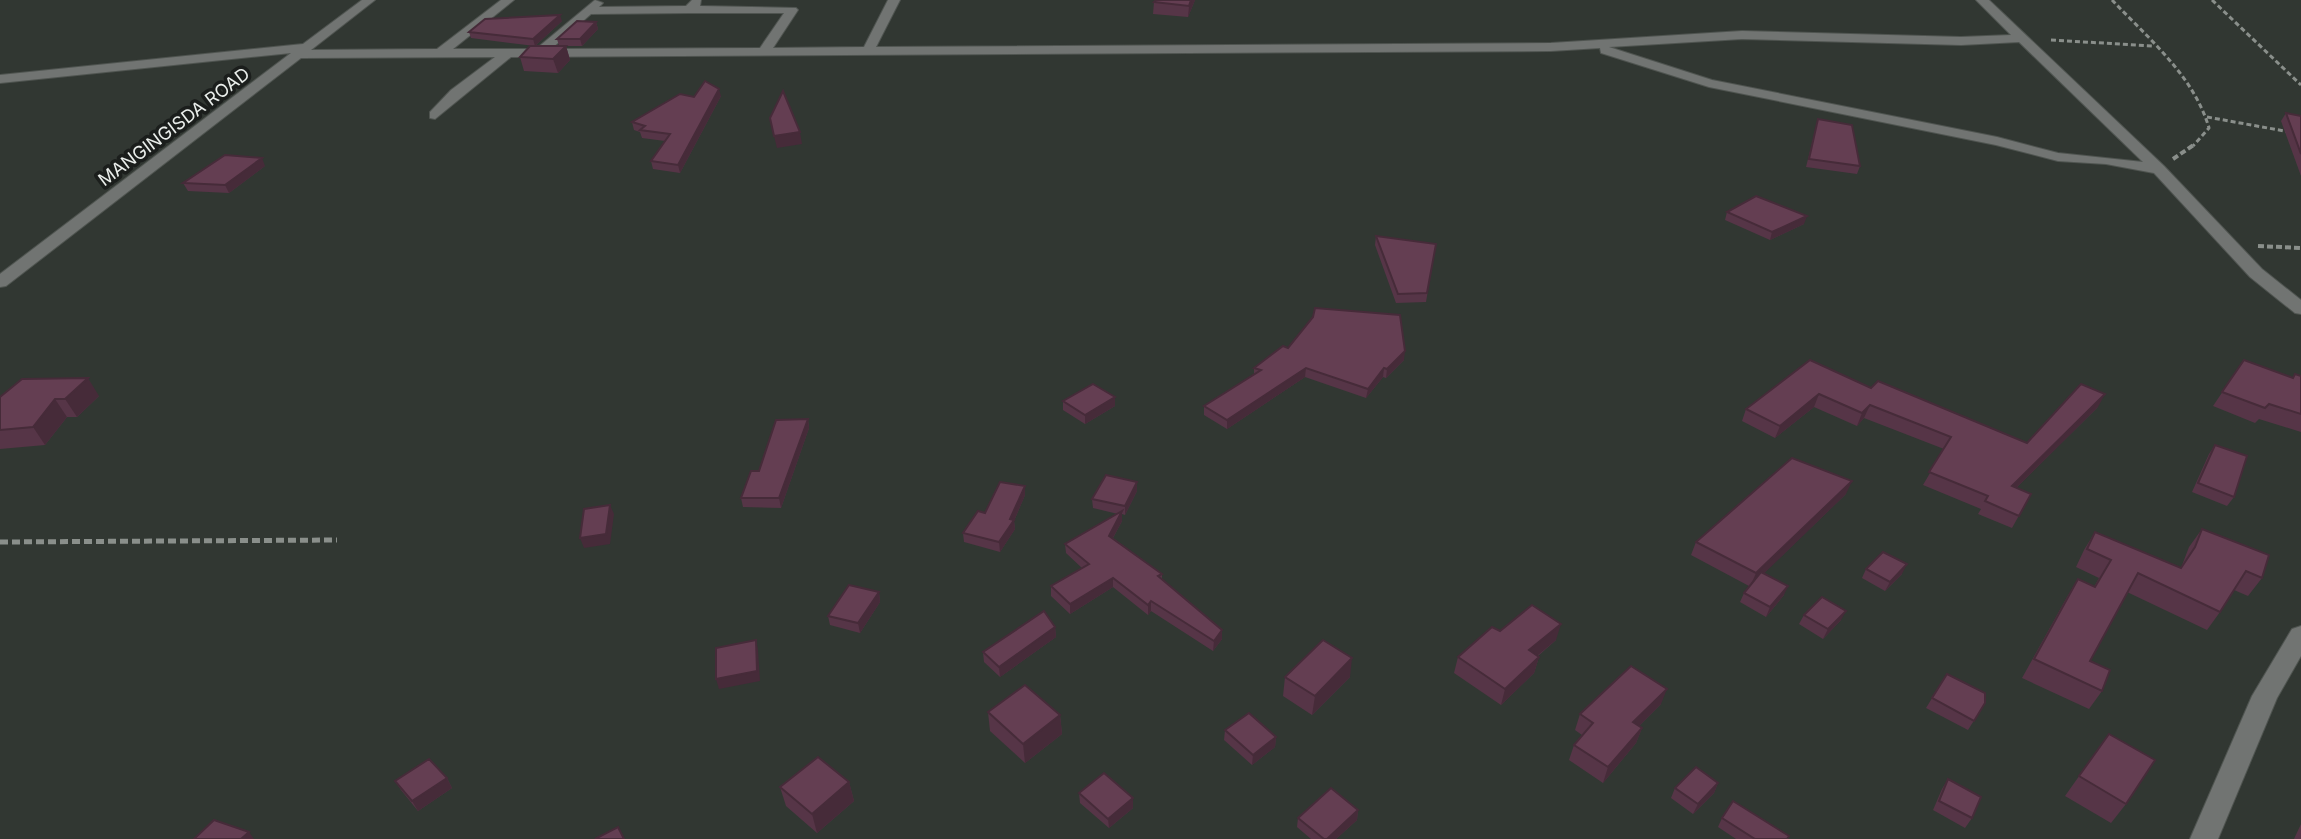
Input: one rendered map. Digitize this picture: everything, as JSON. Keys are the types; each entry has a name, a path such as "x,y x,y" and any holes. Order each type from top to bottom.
{"street":[{"name":"MANGINGISDA ROAD","path":"0,282 369,0"},
{"path":"439,54 508,0"},
{"path":"539,53 600,0"},
{"path":"868,51 894,0"},
{"path":"1982,0 2159,169 2278,294 2301,309"},
{"path":"588,11 694,5 796,5"},
{"path":"764,51 796,5"},
{"path":"0,79 302,51 439,54 1594,46 1742,35 1961,41 2022,38"},
{"path":"1594,46 1709,83 1997,141 2058,157 2116,161 2159,169"},
{"path":"435,115 456,93 508,53"},
{"path":"2204,839 2265,696 2301,635"}],"path":[{"path":"2112,0 2186,82 2207,117 2209,128 2193,146 2159,169"},
{"path":"2212,0 2301,85"},
{"path":"2022,38 2154,46"},
{"path":"2207,117 2301,134"},
{"path":"2229,245 2301,248"},
{"path":"0,542 337,540"}],"building":[{"path":"1191,0 1189,6 1154,2"},
{"path":"560,15 533,39 469,32 485,19"},
{"path":"577,21 596,22 580,39 557,39"},
{"path":"530,46 566,46 553,59 520,57"},
{"path":"705,81 719,89 678,165 651,161 670,134 640,130 645,126 632,122 680,94 694,97"},
{"path":"783,91 800,132 774,136 770,118"},
{"path":"2286,113 2301,116 2301,154"},
{"path":"1818,119 1852,125 1860,166 1809,159"},
{"path":"225,155 262,158 225,185 183,183"},
{"path":"1756,196 1807,216 1772,232 1727,212"},
{"path":"1376,236 1436,244 1427,293 1398,294"},
{"path":"1315,308 1400,315 1405,351 1387,369 1384,368 1368,389 1306,368 1227,420 1204,406 1261,370 1254,368 1283,346 1288,348 1313,317"},
{"path":"1810,360 1871,388 1878,381 2027,443 2081,384 2105,394 2012,486 2031,494 2019,516 1985,501 1988,496 1929,472 1951,437 1870,405 1862,413 1819,394 1780,426 1746,409"},
{"path":"2244,360 2293,378 2295,374 2301,376 2301,414 2269,404 2265,408 2222,392"},
{"path":"88,378 65,399 55,399 33,427 0,430 0,397 22,379"},
{"path":"1093,384 1115,397 1085,415 1063,401"},
{"path":"808,419 779,498 741,498 751,471 759,471 776,420"},
{"path":"2215,445 2247,456 2234,497 2198,483"},
{"path":"1792,458 1852,481 1756,573 1696,542"},
{"path":"1106,475 1137,482 1125,506 1092,499"},
{"path":"1000,482 1025,486 1010,519 1014,520 999,542 963,533 978,511 985,513"},
{"path":"610,505 606,534 580,538 584,509"},
{"path":"1122,511 1109,536 1162,574 1158,576 1222,630 1214,641 1151,601 1148,605 1113,578 1070,604 1051,586 1089,564 1065,544"},
{"path":"2202,529 2269,555 2262,578 2246,571 2220,612 2138,573 2090,661 2110,670 2102,691 2034,659 2078,579 2095,587 2111,560 2087,549 2095,532 2181,568"},
{"path":"1883,552 1907,564 1890,582 1866,569"},
{"path":"1761,572 1788,586 1770,607 1744,593"},
{"path":"849,585 879,592 858,623 828,616"},
{"path":"1822,597 1846,611 1828,629 1804,615"},
{"path":"1532,605 1561,624 1529,650 1539,657 1505,689 1458,657 1492,627 1500,631"},
{"path":"1044,611 1055,627 999,667 983,652"},
{"path":"756,640 757,671 716,679 716,648"},
{"path":"1323,640 1352,658 1315,696 1285,677"},
{"path":"1631,666 1667,689 1633,722 1642,728 1608,767 1574,745 1593,723 1580,714"},
{"path":"1947,674 1985,693 1985,703 1974,721 1932,698"},
{"path":"1025,685 1060,715 1023,744 988,712"},
{"path":"1249,713 1276,737 1253,755 1225,730"},
{"path":"2109,734 2155,760 2126,804 2079,776"},
{"path":"818,757 849,782 812,814 780,787"},
{"path":"429,759 447,778 412,801 395,781"},
{"path":"1696,767 1718,783 1698,804 1675,788"},
{"path":"1104,773 1133,798 1108,819 1079,793"},
{"path":"1948,779 1981,797 1972,818 1939,801"},
{"path":"1331,788 1358,810 1324,839 1298,818"},
{"path":"1733,801 1789,836 1787,839 1755,839 1722,818"},
{"path":"214,820 249,832 241,839 194,839"},
{"path":"618,827 624,839 595,839"}]}
